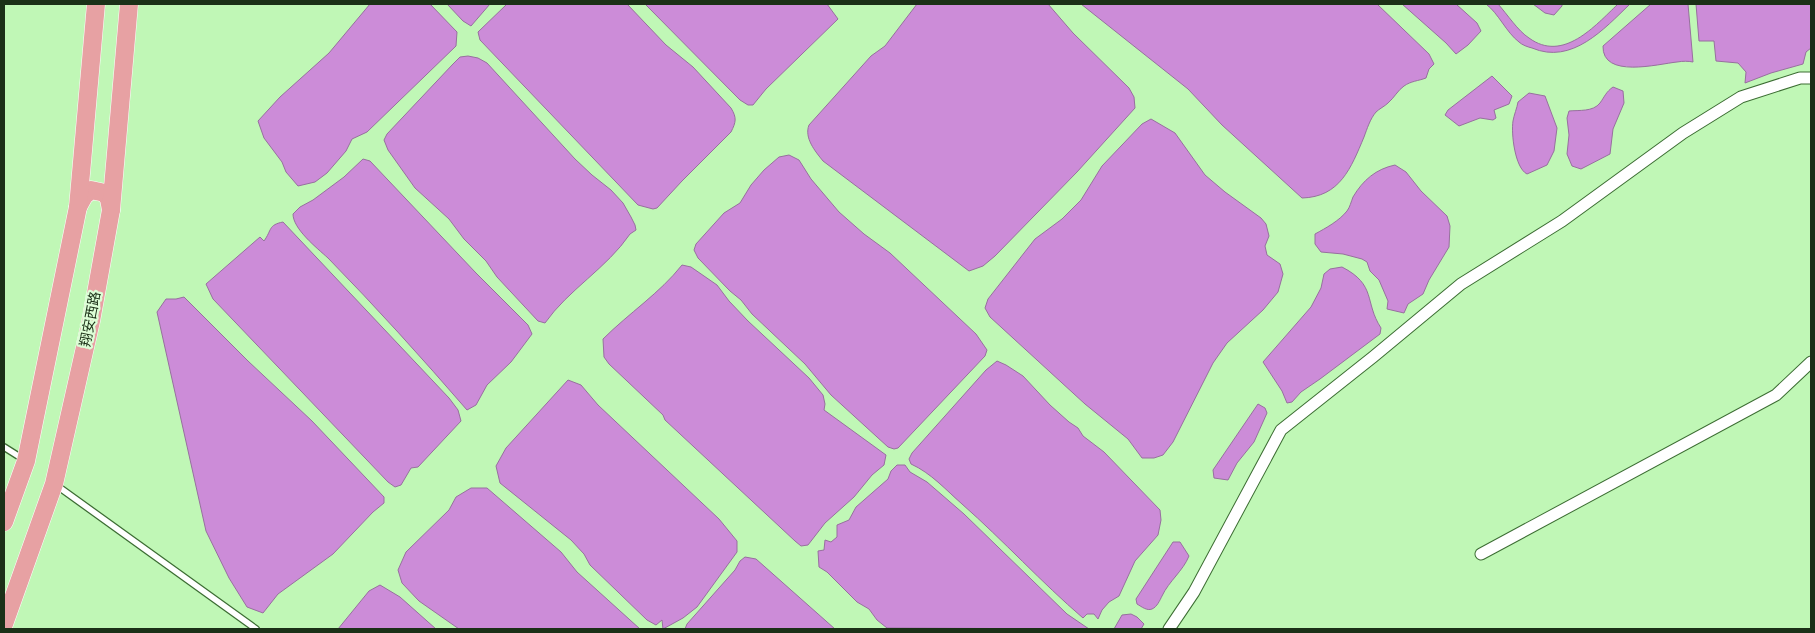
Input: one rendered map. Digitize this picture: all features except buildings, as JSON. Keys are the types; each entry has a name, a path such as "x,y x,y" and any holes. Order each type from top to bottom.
{"main road":[{"path":"4,522 26,460 78,207 96,4"},
{"name":"翔安西路","path":"4,624 54,484 91,321 111,210 129,4"},
{"path":"78,207 84,196 91,190 105,193 111,210"}],"street":[{"path":"1169,629 1194,592 1282,430 1373,358 1461,284 1562,222 1683,133 1740,97 1800,78 1811,78"},
{"path":"1481,554 1776,395 1811,362"}],"lane":[{"path":"4,447 26,460"},
{"path":"54,484 256,629"}],"shaded area":[{"path":"370,4 430,4 457,32 456,46 367,132 352,139 346,151 327,173 315,182 298,186 286,172 282,162 264,138 258,121 280,97 329,53"},
{"path":"447,4 490,4 471,26 463,21"},
{"path":"507,4 627,4 666,45 693,67 731,108 735,120 731,132 657,208 653,209 638,205 480,40 478,32"},
{"path":"645,4 827,4 838,19 766,89 753,105 748,105 740,100"},
{"path":"917,4 1048,4 1073,33 1129,88 1134,97 1135,108 1077,172 995,256 983,266 969,271 823,161 811,144 808,135 809,125 871,56 885,46"},
{"path":"1081,4 1377,4 1429,54 1434,64 1429,69 1426,78 1404,86 1376,112 1370,121 1349,170 1342,179 1326,192 1302,198 1222,125 1188,89"},
{"path":"1402,4 1456,4 1477,23 1481,31 1468,45 1456,54"},
{"path":"1486,4 1498,4 1529,38 1542,45 1554,46 1578,39 1618,4 1630,4 1586,42 1561,52 1547,52 1520,43"},
{"path":"1533,4 1562,4 1562,6 1554,15 1545,13"},
{"path":"1651,4 1688,4 1693,62 1681,61 1645,67 1632,67 1611,63 1605,56 1603,46"},
{"path":"1696,4 1811,4 1811,48 1806,52 1803,64 1745,83 1746,72 1738,63 1716,61 1714,41 1699,41"},
{"path":"460,57 478,58 487,63 575,159 623,203 635,225 636,230 630,234 610,258 554,311 545,323 538,321 497,277 486,261 464,239 449,219 415,188 388,150 384,140 387,134"},
{"path":"1492,76 1512,96 1509,104 1494,110 1496,118 1493,120 1480,118 1459,126 1445,115 1448,110"},
{"path":"1613,87 1623,91 1624,103 1613,129 1610,154 1581,169 1572,166 1567,154 1569,135 1567,118 1569,111 1594,108"},
{"path":"1529,93 1545,96 1557,128 1554,151 1547,165 1527,174 1519,165 1517,158 1513,142 1513,119 1518,102"},
{"path":"1151,119 1175,133 1205,175 1261,218 1266,224 1269,236 1265,246 1267,255 1280,264 1283,274 1278,292 1263,310 1227,343 1213,363 1173,442 1163,455 1154,458 1142,458 1128,439 1085,404 990,317 985,308 988,299 1035,239 1062,219 1081,200 1102,166 1142,124"},
{"path":"789,155 799,160 811,179 839,212 890,253 976,334 987,350 985,356 898,448 888,447 831,395 805,364 752,314 741,300 698,258 694,250 696,244 724,213 740,203 751,185 764,170 779,157"},
{"path":"363,159 370,161 528,325 532,334 511,362 487,385 476,405 467,410 381,314 328,258 306,238 294,220 293,214 300,207 313,200 344,177"},
{"path":"1395,165 1406,172 1421,191 1447,216 1450,226 1449,247 1429,280 1423,294 1408,304 1404,313 1387,309 1388,301 1379,280 1370,271 1367,262 1343,254 1321,252 1315,244 1315,234 1344,215 1353,197 1366,180 1376,172"},
{"path":"283,222 449,398 458,410 461,421 418,467 411,468 401,485 395,487 388,482 213,299 206,284 260,237 264,241 273,226"},
{"path":"682,265 691,267 717,285 748,321 809,378 823,395 824,410 886,455 884,465 872,475 854,497 825,523 808,545 801,546 795,541 665,420 663,415 604,357 603,339 664,285"},
{"path":"1342,267 1360,280 1365,287 1381,328 1380,334 1301,392 1292,402 1287,403 1282,391 1263,362 1311,307 1321,288 1324,274 1330,269"},
{"path":"184,297 312,421 384,497 384,503 333,554 278,594 263,613 247,607 229,578 206,531 157,312 166,299"},
{"path":"997,361 1023,376 1050,405 1078,428 1083,436 1104,452 1160,510 1161,520 1158,535 1135,561 1119,596 1109,602 1102,610 1098,619 1094,614 1087,614 1083,618 978,518 932,477 911,464 909,459 912,453 986,370"},
{"path":"568,380 581,385 598,405 719,519 737,541 737,552 697,607 683,618 663,629 662,620 656,625 647,620 590,565 584,554 571,540 500,483 496,466 506,448"},
{"path":"1258,404 1265,408 1267,413 1254,442 1237,463 1228,480 1214,478 1213,470"},
{"path":"897,465 905,465 910,472 927,482 964,514 1067,614 1089,629 887,628 877,620 869,609 857,602 827,572 819,567 818,551 824,550 825,540 831,542 837,537 837,525 849,520 856,507 888,479 891,471"},
{"path":"471,488 487,488 561,552 577,572 640,629 459,629 419,601 402,583 398,570 406,552 449,510 456,497"},
{"path":"1173,542 1180,542 1189,556 1154,608 1148,609 1137,604 1136,599"},
{"path":"745,557 756,559 835,629 685,629 687,624"},
{"path":"380,585 400,597 436,629 338,629 369,591"},
{"path":"1131,614 1144,624 1141,629 1114,629 1122,615"}]}
